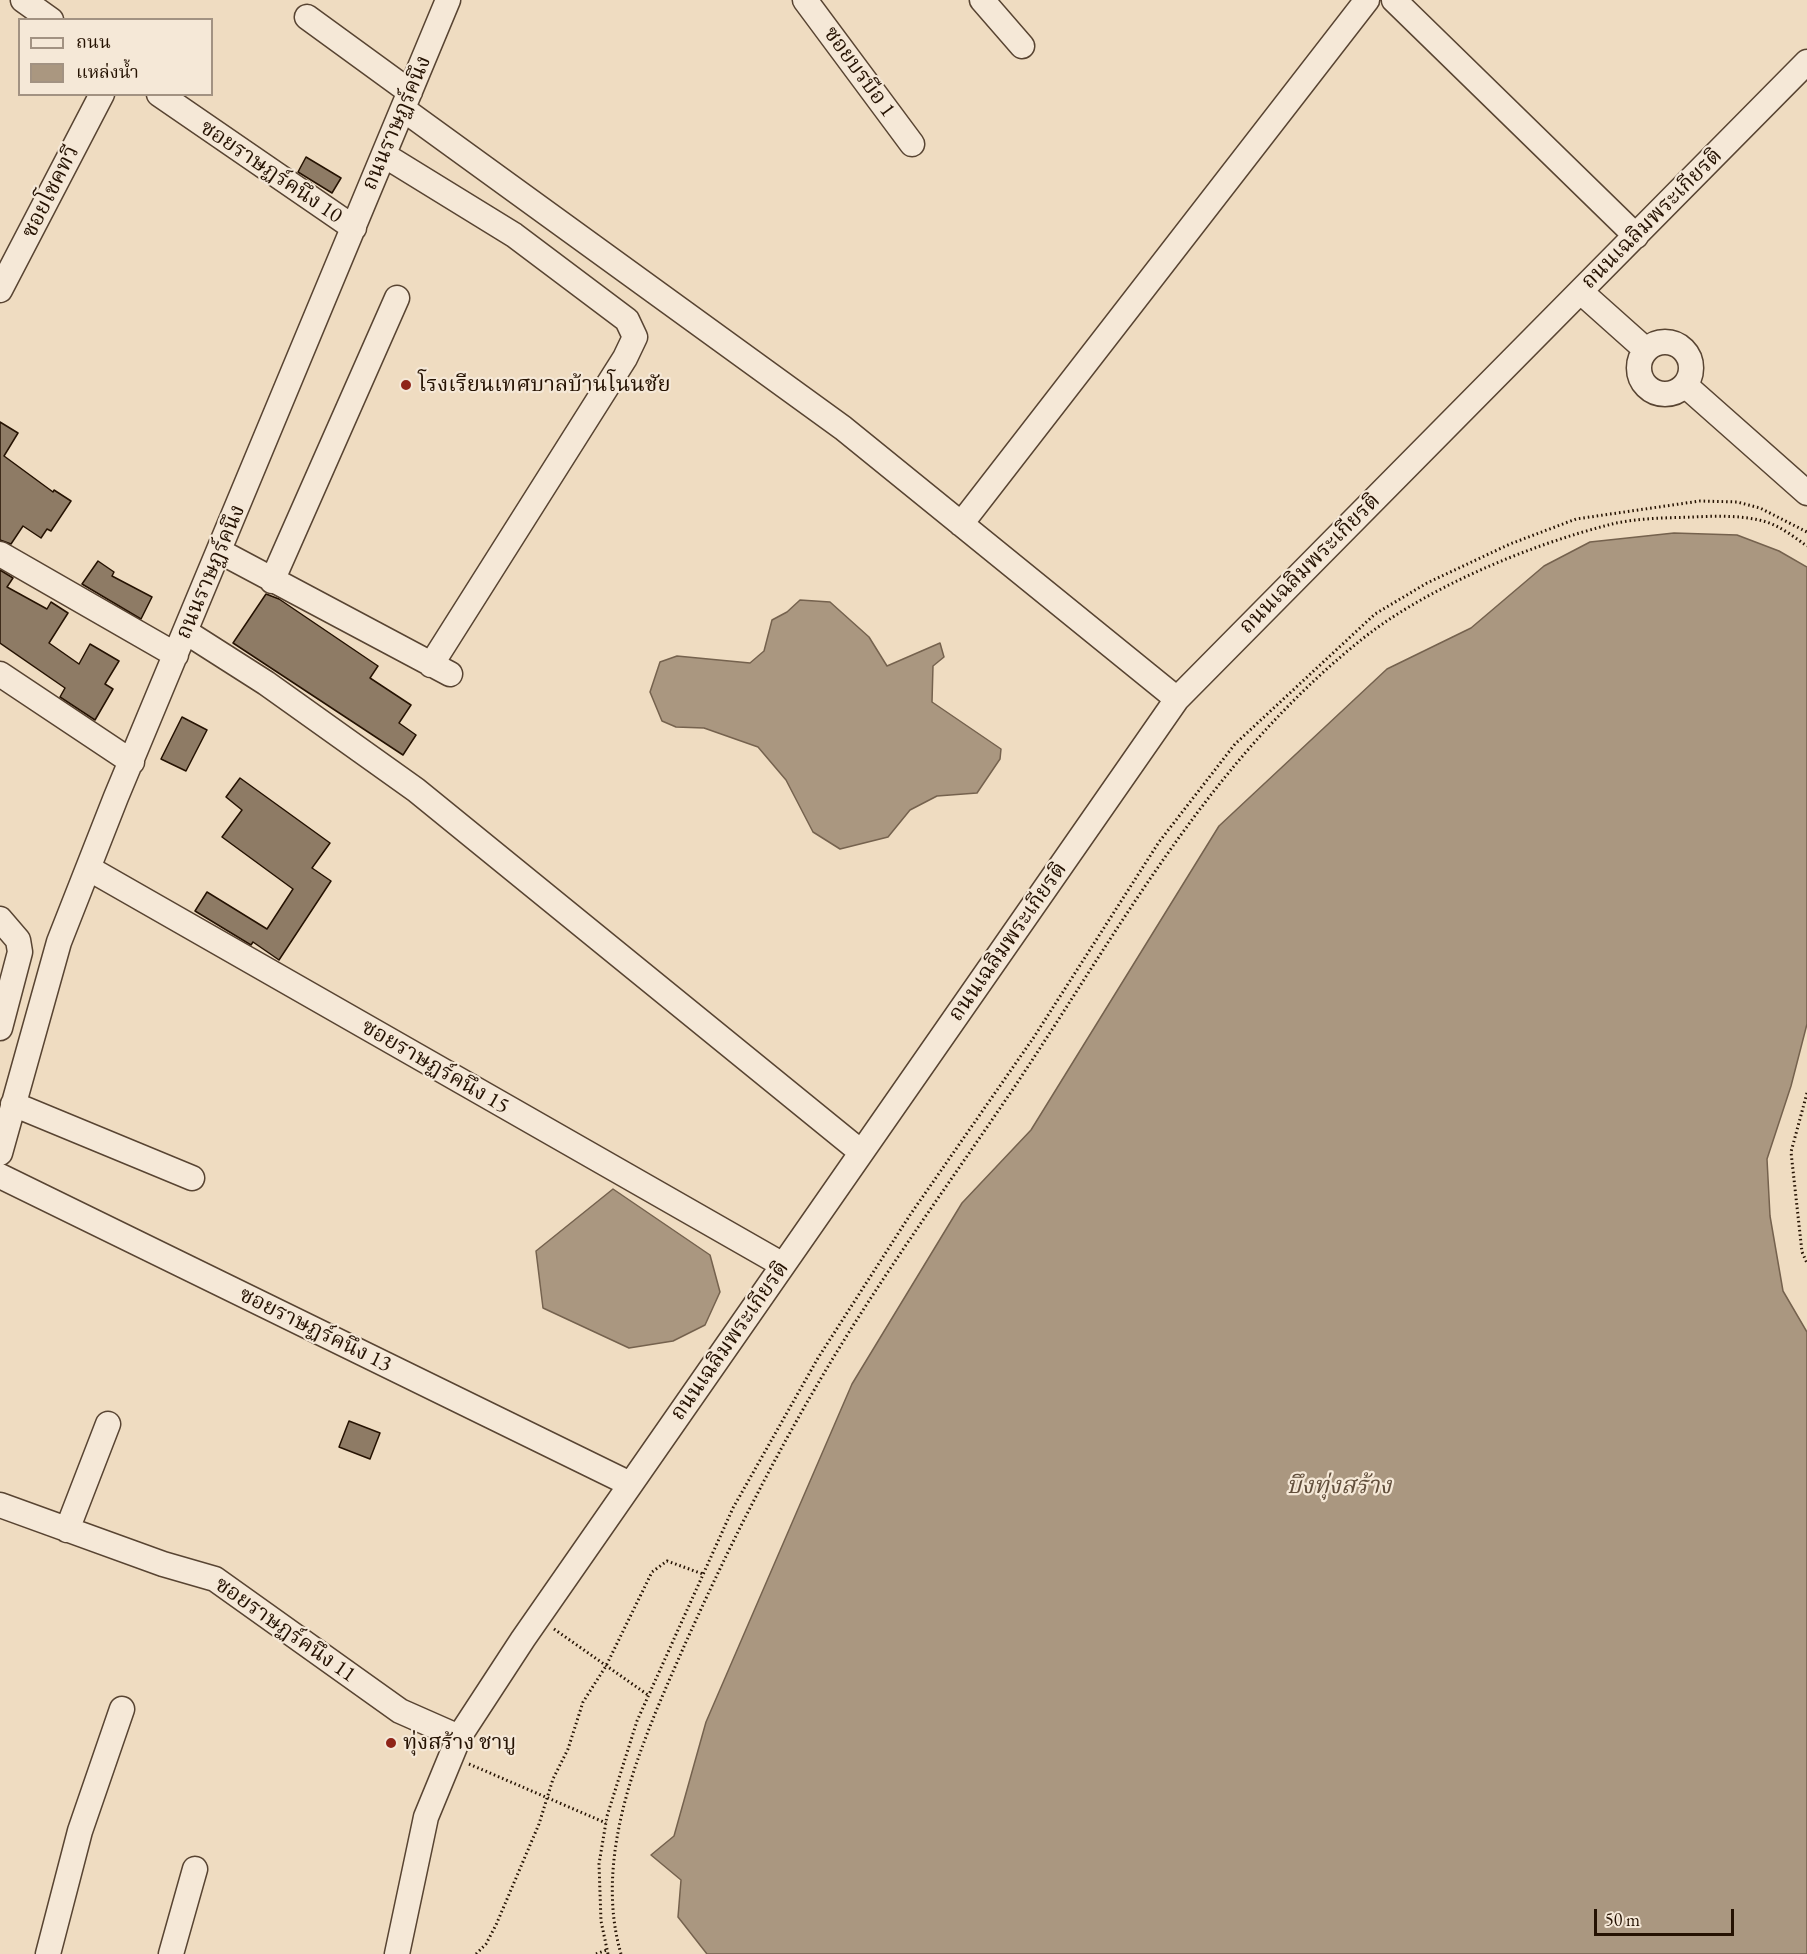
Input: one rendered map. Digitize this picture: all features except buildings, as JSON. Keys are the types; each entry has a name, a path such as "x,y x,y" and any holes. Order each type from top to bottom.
{"street":[{"path":"23,0 48,18"},
{"name":"ถนนราษฏร์คนึง","path":"0,1153 59,942 448,0"},
{"name":"ซอยบรบือ 1","path":"806,0 912,144"},
{"path":"982,0 1022,46"},
{"path":"961,524 1367,0"},
{"path":"1394,0 1636,236"},
{"path":"307,17 407,100 843,428 1177,699"},
{"name":"ถนนเฉลิมพระเกียรติ","path":"397,1954 426,1817 455,1747 538,1617 1177,699 1807,62"},
{"name":"ซอยโชคทวี","path":"0,290 101,96"},
{"name":"ซอยราษฏร์คนึง 10","path":"162,96 354,228"},
{"path":"219,551 441,670 625,358 635,337 627,320 514,235 384,155"},
{"path":"1581,292 1646,350"},
{"path":"272,581 397,298"},
{"path":"1662,342 1679,346 1690,360 1691,369 1685,385 1671,394 1662,394 1648,387 1642,381 1639,365 1646,350 1662,342"},
{"path":"1685,385 1807,493"},
{"path":"0,554 176,655"},
{"path":"186,632 266,683 416,790 861,1152"},
{"path":"0,674 132,762"},
{"name":"ซอยราษฏร์คนึง 15","path":"88,868 783,1265"},
{"path":"0,919 18,940 20,952 0,1028"},
{"path":"13,1104 192,1178"},
{"name":"ซอยราษฏร์คนึง 13","path":"0,1176 630,1484"},
{"path":"67,1530 108,1424"},
{"name":"ซอยราษฏร์คนึง 11","path":"0,1505 163,1564 215,1579 400,1712 455,1747"},
{"path":"48,1954 80,1831 122,1709"},
{"path":"171,1954 195,1869"}],"path":[{"path":"596,1954 608,1952 601,1921 600,1875 606,1822 637,1721 733,1508 818,1358 910,1215 1034,1037 1159,842 1235,744 1376,614 1426,583 1510,544 1576,519 1700,501 1737,502 1760,508 1807,532"},
{"path":"621,1954 614,1921 613,1884 623,1805 656,1711 753,1500 820,1379 897,1257 1012,1090 1178,836 1251,743 1353,646 1386,621 1483,569 1568,537 1617,522 1724,516 1766,521 1807,546"},
{"path":"1807,1093 1791,1152 1801,1241 1807,1263"},
{"path":"476,1954 486,1944 496,1925 584,1702 606,1666 635,1602 652,1572 660,1564 674,1562 703,1574"},
{"path":"538,1617 648,1695"},
{"path":"455,1747 548,1796 606,1822"}],"water":[{"name":"บึงทุ่งสร้าง","path":"1674,533 1737,535 1779,551 1807,567 1807,1024 1791,1086 1767,1159 1770,1216 1783,1291 1807,1332 1807,1954 707,1954 678,1917 681,1880 651,1855 674,1836 706,1722 852,1384 962,1203 1031,1130 1219,826 1387,669 1471,628 1544,566 1590,542"},
{"path":"800,600 830,602 869,637 887,666 940,643 944,657 933,666 932,702 1001,749 1000,759 977,793 937,796 910,810 888,837 840,849 813,832 786,780 758,747 704,728 676,727 662,721 650,692 660,662 677,656 750,663 764,651 772,620 787,612"},
{"path":"613,1189 710,1255 720,1292 705,1325 673,1341 629,1348 543,1308 536,1251"}],"place":[{"name":"โรงเรียนเทศบาลบ้านโนนชัย","path":"406,385"},
{"name":"ทุ่งสร้าง ชาบู","path":"391,1743"}]}
